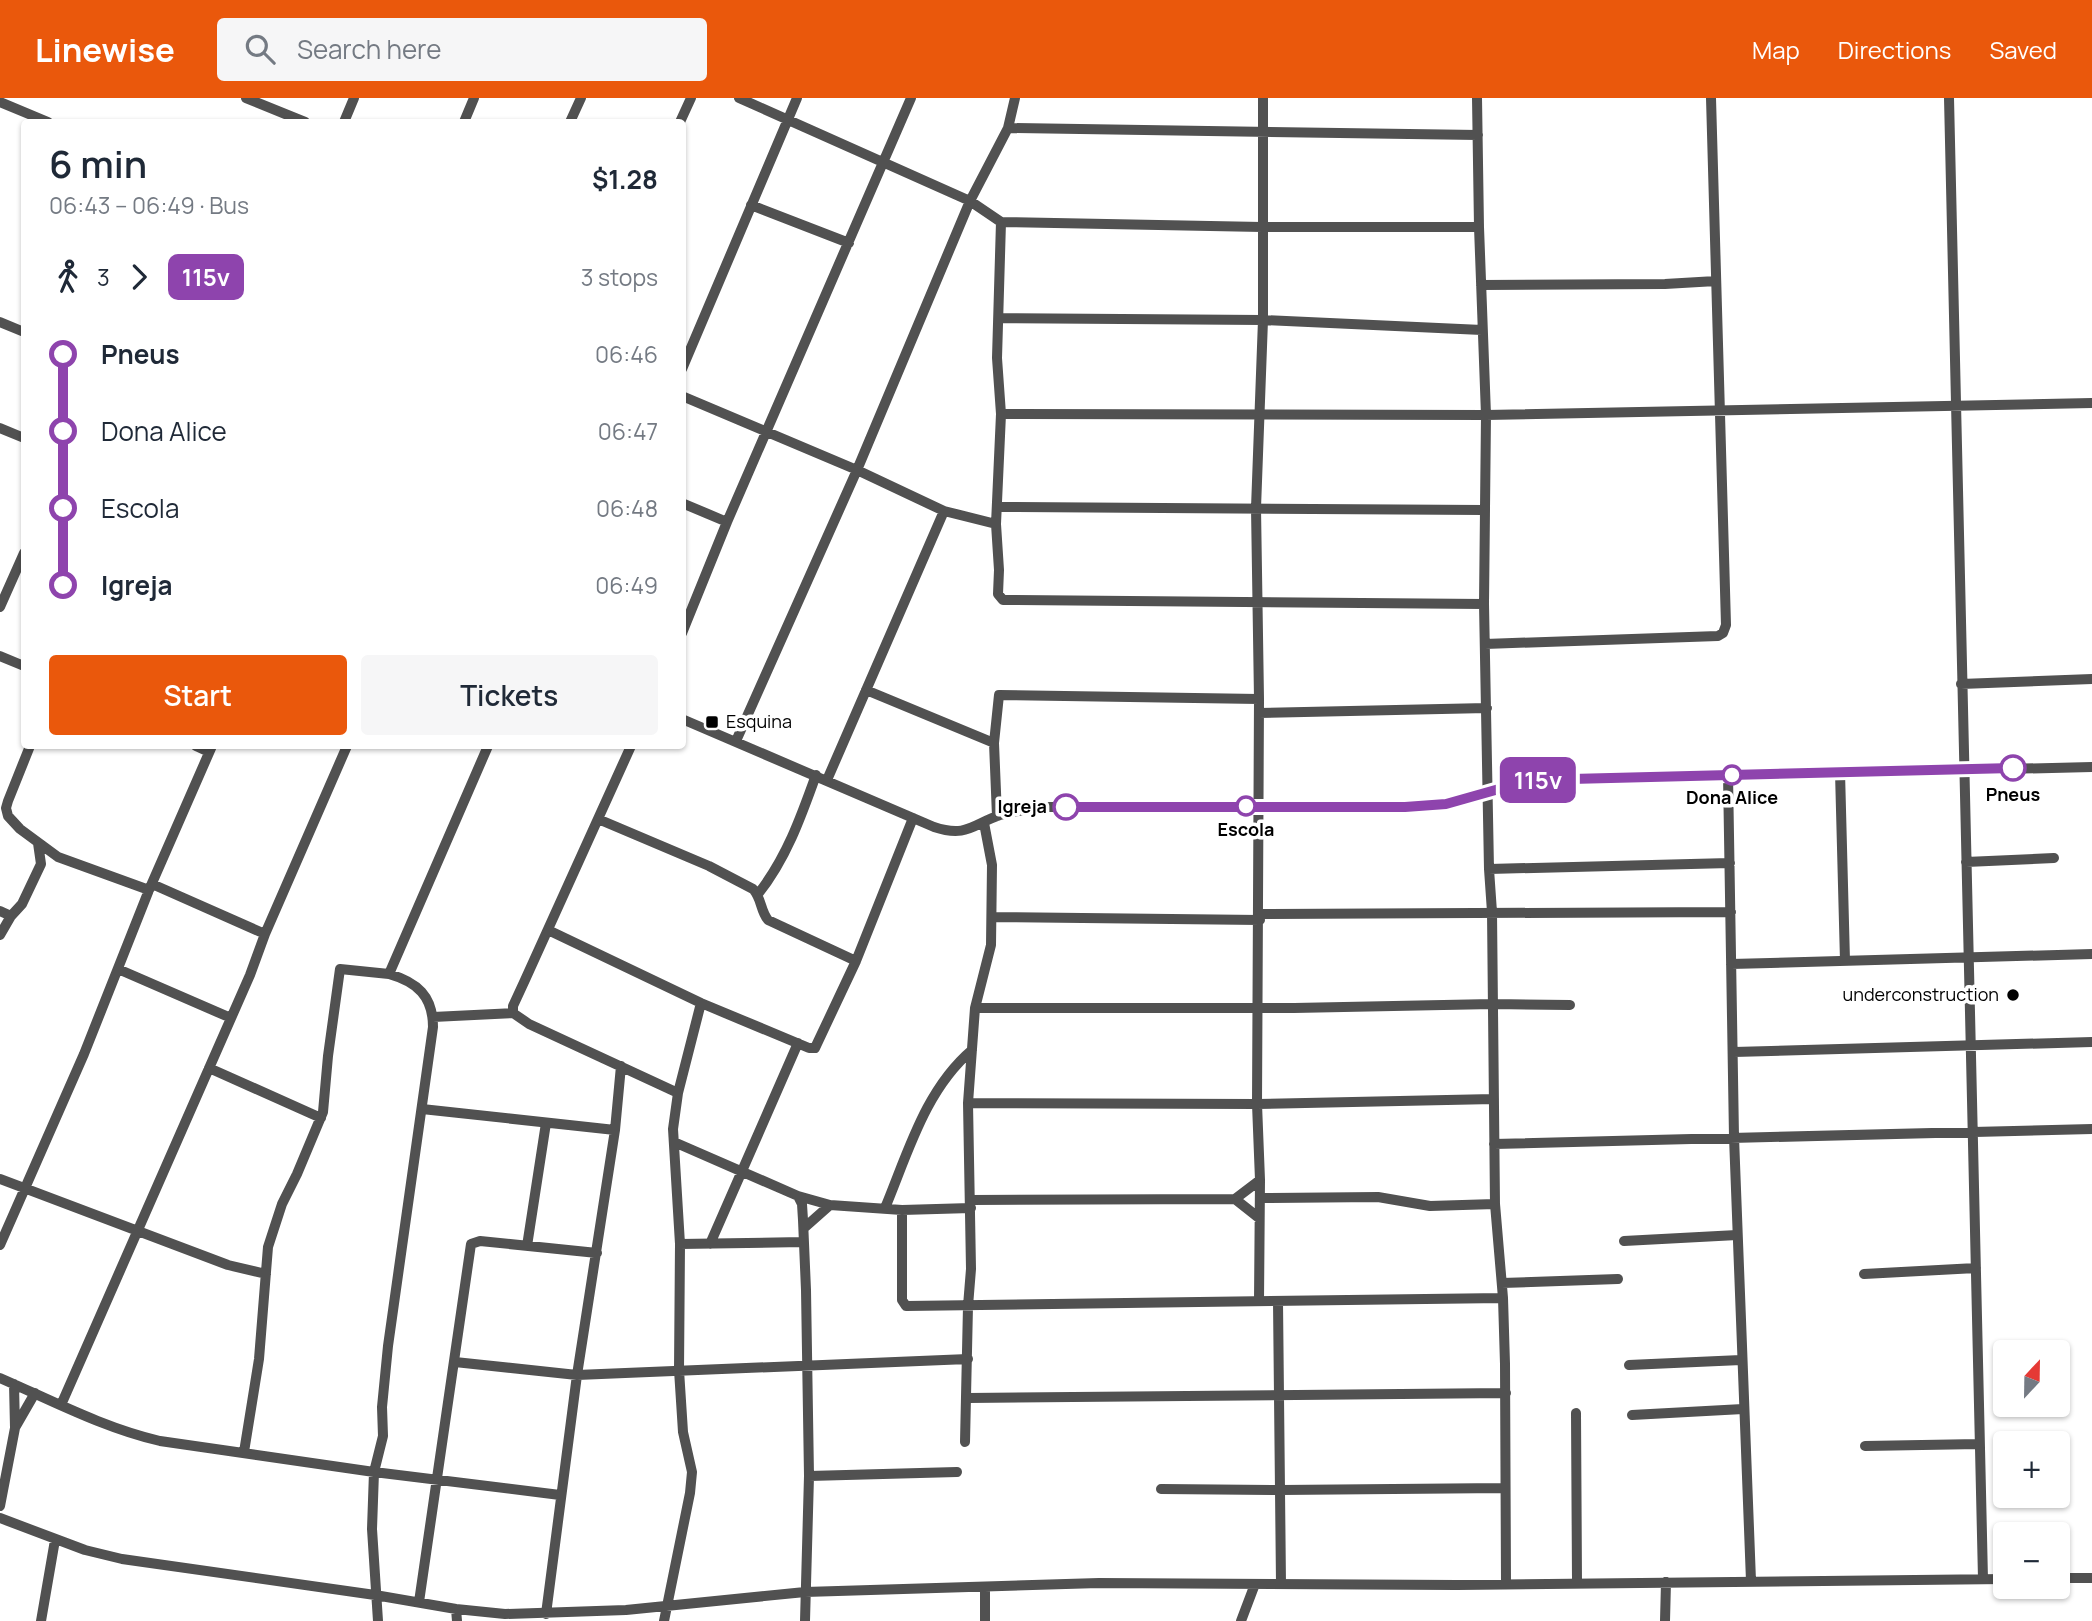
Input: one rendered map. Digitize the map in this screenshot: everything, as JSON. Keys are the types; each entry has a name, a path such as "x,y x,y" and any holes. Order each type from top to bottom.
{"street":[{"path":"246,98 298,119"},
{"path":"345,119 354,98"},
{"path":"465,119 474,98"},
{"path":"571,119 581,98"},
{"path":"681,119 691,98"},
{"path":"739,98 970,201 1001,222 1262,227 1479,227"},
{"path":"686,359 797,98"},
{"path":"686,615 911,98"},
{"path":"736,741 857,470 970,201 1008,128 1015,98"},
{"path":"1259,1301 1260,1180 1257,1104 1260,917 1256,508 1263,320 1263,98"},
{"path":"1477,98 1486,415 1484,604 1492,912 1493,1144 1506,1393 1506,1584"},
{"path":"1485,644 1718,636 1723,633 1726,625 1711,98"},
{"path":"1949,98 1983,1579"},
{"path":"0,102 41,119"},
{"path":"1008,128 1478,135"},
{"path":"751,205 849,243"},
{"path":"1001,222 997,382 1001,414 996,524 998,594 1003,600 1484,604"},
{"path":"1481,285 1716,281"},
{"path":"999,318 1263,320 1482,330"},
{"path":"0,321 21,331"},
{"path":"686,398 857,470 944,511 996,524"},
{"path":"1001,414 1486,415 2092,403"},
{"path":"0,428 21,437"},
{"path":"686,505 727,522"},
{"path":"998,507 1484,510"},
{"path":"827,780 944,511"},
{"path":"0,607 21,560"},
{"path":"0,656 21,665"},
{"path":"1961,684 2092,679"},
{"path":"866,690 994,743"},
{"path":"997,816 994,743 999,695 1259,699"},
{"path":"1259,713 1487,708"},
{"path":"686,721 945,831 962,830 997,816 1030,809 1065,807 1405,807 1446,804 1531,780 2092,767"},
{"path":"29,749 6,808 8,816 20,829 58,858 150,887 265,933"},
{"path":"0,1245 26,1189 150,887 210,749"},
{"path":"61,1405 346,749"},
{"path":"389,974 487,749"},
{"path":"513,1013 513,1006 630,749"},
{"path":"1840,772 1844,961"},
{"path":"758,894 797,826 816,775"},
{"path":"1727,775 1734,1137 1751,1581"},
{"path":"548,930 701,1003 813,1049 817,1047 856,961 913,818"},
{"path":"598,819 709,866 753,889 758,894 763,915 768,920 856,961"},
{"path":"965,1442 971,1269 968,1102 975,1007 991,945 992,917 992,865 984,823"},
{"path":"0,935 22,904 41,864 38,843"},
{"path":"41,864 58,858"},
{"path":"1966,862 2054,858"},
{"path":"1489,869 1730,863"},
{"path":"0,911 11,916"},
{"path":"992,917 1731,912"},
{"path":"1731,964 2092,954"},
{"path":"118,969 231,1018"},
{"path":"244,1452 259,1359 268,1247 273,1228 321,1118 340,969 389,974 415,984 425,993 433,1017 432,1043 388,1346 382,1407 383,1436 374,1472 372,1529 378,1621"},
{"path":"664,1621 669,1607 692,1472 683,1433 679,1370 680,1244 673,1119 701,1003"},
{"path":"975,1007 1258,1009 1570,1005"},
{"path":"433,1017 513,1013 529,1024 678,1093"},
{"path":"1734,1052 2092,1042"},
{"path":"710,1244 798,1043"},
{"path":"885,1208 933,1093 957,1062 972,1050"},
{"path":"546,1614 577,1375 615,1130 621,1066"},
{"path":"209,1068 321,1118"},
{"path":"968,1102 1257,1104 1493,1099"},
{"path":"422,1109 615,1130"},
{"path":"527,1246 546,1123"},
{"path":"1493,1144 2092,1129"},
{"path":"674,1142 798,1196 830,1205 902,1210 971,1204 1235,1199 1260,1180"},
{"path":"0,1179 228,1265 266,1273"},
{"path":"798,1196 802,1204 804,1228 809,1476 805,1621"},
{"path":"1260,1198 1378,1197 1430,1206 1495,1205"},
{"path":"1235,1199 1259,1218"},
{"path":"804,1228 830,1205"},
{"path":"902,1210 902,1303 906,1306 1503,1298"},
{"path":"1624,1241 1737,1235"},
{"path":"419,1602 471,1244 480,1241 597,1254"},
{"path":"680,1244 803,1242"},
{"path":"1864,1274 1976,1268"},
{"path":"1502,1283 1618,1279"},
{"path":"1278,1302 1282,1584"},
{"path":"455,1362 577,1375 968,1359"},
{"path":"1629,1365 1741,1360"},
{"path":"0,1378 138,1436 374,1472 560,1495"},
{"path":"0,1506 15,1428 14,1384"},
{"path":"15,1428 35,1393"},
{"path":"968,1398 1506,1393"},
{"path":"1632,1415 1743,1409"},
{"path":"1576,1413 1577,1582"},
{"path":"1865,1446 1979,1444"},
{"path":"809,1476 957,1472"},
{"path":"1161,1489 1504,1488"},
{"path":"0,1518 85,1550 145,1563 505,1614 669,1607 805,1592 1099,1583 1506,1584 1993,1579"},
{"path":"41,1621 55,1540"},
{"path":"2070,1578 2092,1578"},
{"path":"1665,1621 1666,1581"},
{"path":"1241,1621 1255,1584"},
{"path":"985,1588 985,1621"},
{"path":"456,1609 457,1621"}],"bus line":[{"name":"115v","path":"1066,807 1405,807 1446,804 1474,798 1531,780 2013,768"}],"place":[{"name":"Esquina","path":"712,722"},
{"name":"Pneus","path":"2013,768"},
{"name":"Dona Alice","path":"1732,775"},
{"name":"Escola","path":"1246,806"},
{"name":"Igreja","path":"1066,807"},
{"name":"underconstruction","path":"2013,995"}]}
